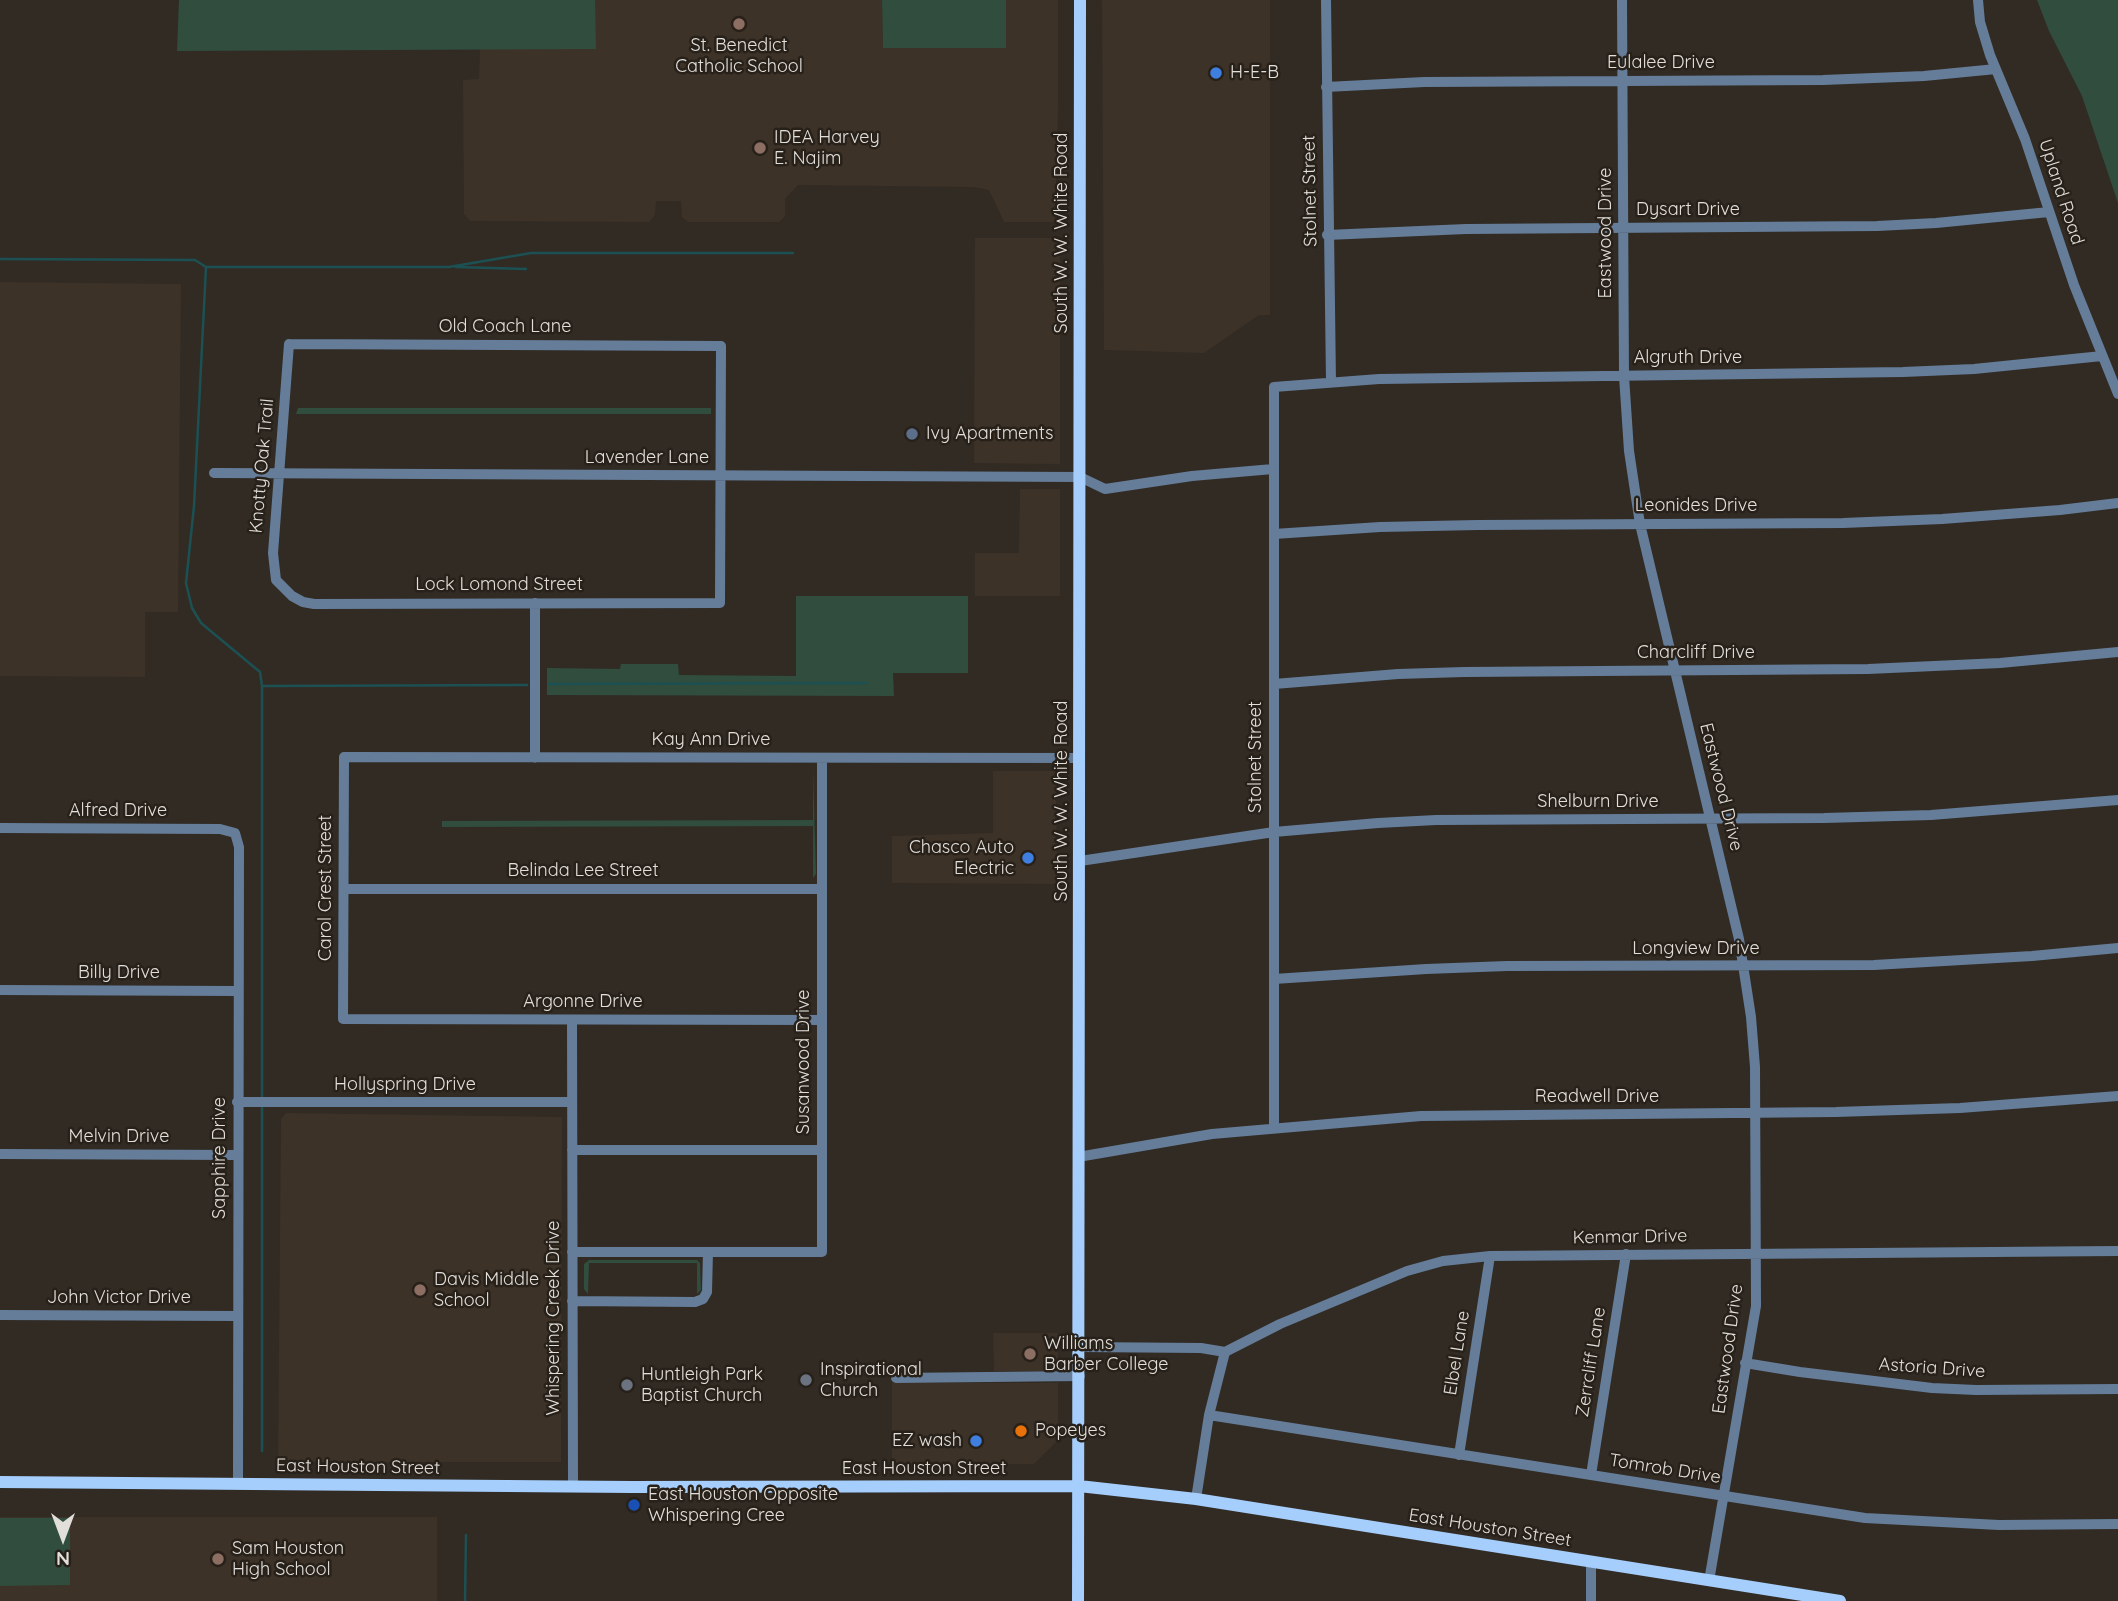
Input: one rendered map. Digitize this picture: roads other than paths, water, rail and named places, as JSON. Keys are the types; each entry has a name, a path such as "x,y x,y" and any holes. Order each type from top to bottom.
{"main road":[{"name":"South W. W. White Road","path":"1078,1601 1080,0"},
{"name":"East Houston Street","path":"0,1482 573,1487 1079,1486 1196,1499 1840,1601"}],"street":[{"name":"Stolnet Street","path":"1326,0 1331,382"},
{"name":"Eastwood Drive","path":"1622,0 1624,376 1629,451 1640,524 1744,966 1754,1043 1756,1306 1709,1581"},
{"name":"Upland Road","path":"1978,0 1984,40 2025,139 2049,212 2118,394"},
{"name":"Eulalee Drive","path":"1326,87 1424,82 1823,80 1924,76 1996,69"},
{"name":"Dysart Drive","path":"1327,234 1877,226 2049,212"},
{"name":"Old Coach Lane","path":"289,344 721,346 720,475"},
{"name":"Knotty Oak Trail","path":"283,588 276,580 272,553 289,344"},
{"name":"Algruth Drive","path":"1274,387 1331,382 1903,372 1974,369 2102,356"},
{"name":"Stolnet Street","path":"1274,387 1274,1128"},
{"path":"1080,477 1105,489 1192,476 1273,469"},
{"name":"Lavender Lane","path":"214,473 1080,477"},
{"name":"Lock Lomond Street","path":"283,588 303,602 314,604 720,603 720,475"},
{"name":"Leonides Drive","path":"1274,534 1380,527 1843,523 1942,519 2118,503"},
{"path":"535,603 535,758"},
{"name":"Charcliff Drive","path":"1274,684 1398,674 1881,669 2000,663 2118,652"},
{"name":"Kay Ann Drive","path":"344,757 1079,758"},
{"name":"Carol Crest Street","path":"344,757 344,1019"},
{"name":"Susanwood Drive","path":"572,1252 821,1252 822,758"},
{"name":"Shelburn Drive","path":"1080,860 1273,832 1436,820 1931,815 2118,800"},
{"name":"Alfred Drive","path":"0,828 220,829 235,833"},
{"name":"Sapphire Drive","path":"235,833 239,847 238,1483"},
{"name":"Belinda Lee Street","path":"344,889 822,889"},
{"name":"Longview Drive","path":"1274,979 1507,966 1901,964 2118,948"},
{"name":"Billy Drive","path":"0,990 237,991"},
{"name":"Argonne Drive","path":"344,1019 822,1020"},
{"path":"572,1020 572,1102"},
{"name":"Readwell Drive","path":"1078,1157 1164,1140 1421,1116 1960,1108 2118,1096"},
{"name":"Hollyspring Drive","path":"237,1102 572,1102"},
{"name":"Whispering Creek Drive","path":"572,1102 573,1487"},
{"path":"572,1150 822,1150"},
{"name":"Melvin Drive","path":"0,1154 237,1155"},
{"name":"Kenmar Drive","path":"1225,1352 1280,1324 1407,1271 1443,1261 1490,1256 2118,1251"},
{"path":"572,1301 695,1302 703,1299 707,1292 708,1252"},
{"name":"Zerrcliff Lane","path":"1591,1475 1626,1254"},
{"name":"Elbel Lane","path":"1458,1455 1490,1256"},
{"name":"John Victor Drive","path":"0,1315 238,1317"},
{"path":"1080,1347 1201,1348 1225,1352 1209,1415 1196,1499"},
{"name":"Astoria Drive","path":"1745,1363 1800,1373 1932,1388 2118,1389"},
{"path":"896,1378 1080,1376"},
{"name":"Tomrob Drive","path":"1209,1415 1892,1521 1999,1525 2118,1524"},
{"path":"1591,1562 1591,1601"}],"waterway":[{"path":"206,267 449,267 531,253 793,253"},
{"path":"0,259 195,260 206,267 194,506 186,583 192,608 201,623 260,672 262,1098"},
{"path":"456,267 526,269"},
{"path":"549,684 866,683"},
{"path":"262,686 527,685"},
{"path":"262,1105 262,1451"},
{"path":"465,1601 466,1535"}],"place":[{"name":"St. Benedict Catholic School","path":"739,24"},
{"name":"H-E-B","path":"1216,73"},
{"name":"IDEA Harvey E. Najim","path":"760,148"},
{"name":"Ivy Apartments","path":"912,434"},
{"name":"Chasco Auto Electric","path":"1028,858"},
{"name":"Davis Middle School","path":"420,1290"},
{"name":"Williams Barber College","path":"1030,1354"},
{"name":"Inspirational Church","path":"806,1380"},
{"name":"Huntleigh Park Baptist Church","path":"627,1385"},
{"name":"Popeyes","path":"1021,1431"},
{"name":"EZ wash","path":"976,1441"},
{"name":"East Houston Opposite Whispering Cree","path":"634,1505"},
{"name":"Sam Houston High School","path":"218,1559"}]}
